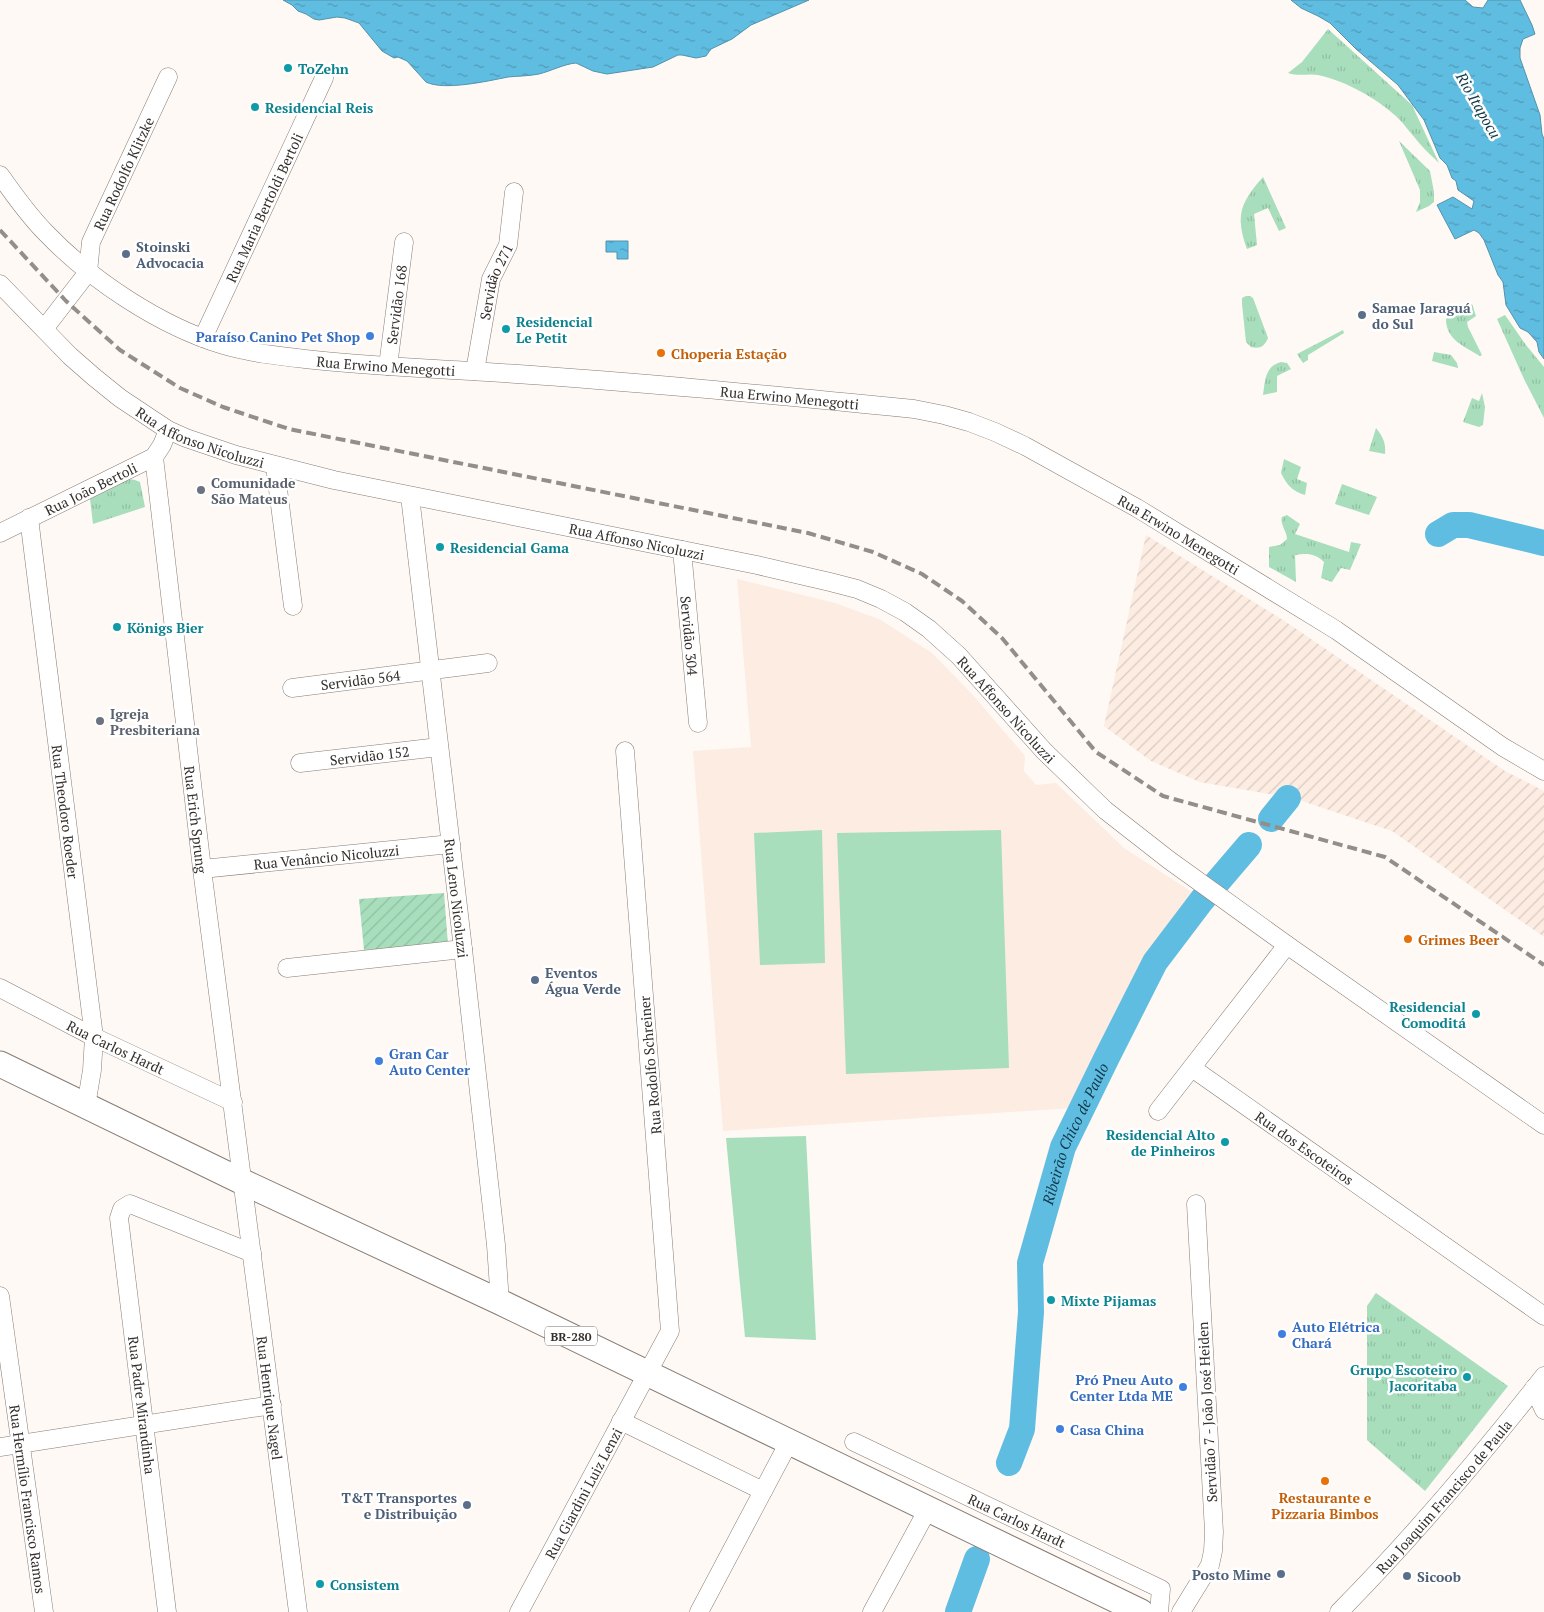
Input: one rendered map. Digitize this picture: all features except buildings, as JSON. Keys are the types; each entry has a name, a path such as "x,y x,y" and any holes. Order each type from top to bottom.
{"highway":[{"name":"BR-280","path":"0,1064 243,1182 500,1302 1141,1612"}],"street":[{"name":"Rua Rodolfo Klitzke","path":"88,272 91,242 168,77"},
{"name":"Rua Maria Bertoldi Bertoli","path":"204,338 324,78"},
{"name":"Rua Erwino Menegotti","path":"0,175 45,233 88,272 167,322 222,345 249,352 336,362 722,390 914,409 944,414 969,422 1025,446 1166,525 1336,630 1503,747 1544,771"},
{"name":"Servidão 271","path":"475,371 491,279 508,245 514,192"},
{"name":"Servidão 168","path":"388,366 404,242"},
{"path":"44,329 88,272"},
{"name":"Rua Affonso Nicoluzzi","path":"0,284 70,356 120,398 168,430 208,446 275,466 410,496 758,565 830,582 873,596 905,612 930,629 959,656 1050,757 1091,797 1138,836 1286,945 1544,1125"},
{"name":"Rua João Bertoli","path":"0,533 154,457 162,445 168,430"},
{"name":"Rua Erich Sprung","path":"154,457 202,869 243,1182"},
{"path":"275,466 292,606"},
{"name":"Rua Leno Nicoluzzi","path":"410,496 463,949 496,1245 500,1302"},
{"name":"Rua Theodoro Roeder","path":"29,518 94,1037 92,1070 86,1106"},
{"name":"Servidão 304","path":"682,550 698,723"},
{"name":"Servidão 564","path":"292,688 488,663"},
{"name":"Servidão 152","path":"300,763 439,747"},
{"name":"Rua Rodolfo Schreiner","path":"625,751 670,1319 670,1331 647,1374"},
{"name":"Rua Venâncio Nicoluzzi","path":"202,869 450,844"},
{"path":"1158,1111 1286,945"},
{"path":"287,968 463,949"},
{"name":"Rua Carlos Hardt","path":"0,988 94,1037 233,1102"},
{"name":"Rua dos Escoteiros","path":"1192,1068 1544,1316"},
{"name":"Rua Henrique Nagel","path":"243,1182 298,1612"},
{"name":"Rua Padre Mirandinha","path":"167,1612 119,1218 122,1209 130,1204 252,1253"},
{"name":"Servidão 7 - João José Heiden","path":"1181,1612 1210,1565 1214,1532 1196,1204"},
{"name":"Rua Hermílio Francisco Ramos","path":"0,1296 44,1612"},
{"name":"Rua Giardini Luiz Lenzi","path":"518,1612 647,1374"},
{"path":"1539,1382 1544,1410"},
{"name":"Rua Joaquim Francisco de Paula","path":"1340,1612 1376,1575 1467,1470 1539,1382"},
{"path":"0,1448 272,1405"},
{"path":"621,1421 763,1491"},
{"path":"699,1612 789,1442"},
{"name":"Rua Carlos Hardt","path":"854,1442 1161,1589 1159,1612"},
{"path":"872,1612 928,1510"}],"shaded area":[{"path":"1146,535 1286,622 1505,771 1544,791 1544,937 1392,831 1293,798 1200,782 1151,761 1104,726"},
{"path":"737,579 835,603 881,620 932,653 972,694 1025,756 1024,771 1036,785 1056,783 1124,848 1192,892 1127,1000 1073,1108 723,1131 693,751 751,747"}],"green space":[{"path":"1328,29 1412,105 1439,163 1422,147 1397,117 1370,97 1350,86 1329,78 1288,73 1302,62"},
{"path":"1399,141 1430,171 1434,202 1416,212 1420,202 1420,190"},
{"path":"1263,177 1286,228 1279,231 1268,208 1254,214 1257,245 1247,249 1241,227 1242,210 1249,195"},
{"path":"1246,296 1253,298 1268,338 1263,345 1257,348 1251,347 1246,342 1242,298"},
{"path":"1472,304 1476,316 1467,322 1482,355 1480,356 1457,342 1447,326 1446,319 1449,316 1464,306"},
{"path":"1505,315 1544,367 1544,418 1497,319"},
{"path":"1343,330 1344,333 1308,355 1308,360 1303,363 1297,354"},
{"path":"1434,352 1451,355 1458,368 1432,361"},
{"path":"1281,362 1287,363 1291,369 1277,376 1277,392 1263,395 1265,379 1269,371"},
{"path":"1482,393 1485,407 1483,425 1479,427 1463,422 1472,398 1479,401"},
{"path":"1376,428 1384,440 1385,454 1369,451"},
{"path":"1284,459 1301,467 1297,479 1307,483 1305,495 1293,489 1283,477 1281,473"},
{"path":"129,479 140,482 145,507 93,524 90,499"},
{"path":"1342,484 1377,497 1369,515 1335,504"},
{"path":"1287,515 1300,524 1295,534 1349,552 1351,542 1361,544 1350,570 1341,568 1332,582 1321,578 1324,562 1314,555 1307,554 1295,555 1296,582 1269,567 1269,547 1280,545 1287,539 1282,517"},
{"path":"822,830 825,963 760,965 754,833"},
{"path":"1001,830 1009,1068 846,1074 837,833"},
{"path":"444,893 448,945 364,950 359,899"},
{"path":"806,1136 816,1340 745,1337 726,1138"},
{"path":"1376,1293 1508,1386 1425,1491 1367,1440 1367,1306"}],"water":[{"path":"283,0 809,0 751,25 732,39 711,49 706,56 696,58 678,55 653,67 607,74 593,71 576,63 535,75 444,86 426,82 407,61 398,57 394,58 382,51 359,23 337,17 314,19 298,11"},
{"name":"Rio Itapocu","path":"1291,0 1465,0 1473,7 1483,8 1488,0 1520,0 1535,34 1523,39 1520,48 1520,58 1540,115 1544,139 1544,359 1539,352 1537,342 1528,332 1520,328 1506,305 1503,282 1498,275 1484,240 1474,230 1455,239 1437,205 1453,197 1472,209 1474,201 1458,190 1456,181 1452,178 1447,165 1440,158 1424,120 1398,85 1356,49 1330,23 1301,8"},
{"path":"606,241 628,241 628,259 617,259 617,252 606,252"}],"waterway":[{"name":"Ribeirão Chico de Paulo","path":"1438,534 1453,525 1469,525 1544,543"},
{"name":"Ribeirão Chico de Paulo","path":"1271,819 1288,798"},
{"name":"Ribeirão Chico de Paulo","path":"1009,1463 1022,1429 1031,1312 1030,1263 1063,1147 1155,962 1202,900 1249,845"},
{"name":"Ribeirão Chico de Paulo","path":"958,1612 977,1559"}],"railway":[{"path":"0,230 66,301 120,350 180,388 223,407 289,429 808,533 873,552 922,574 962,601 1002,638 1096,752 1163,796 1385,857 1544,965"}],"place":[{"name":"ToZehn","path":"288,68"},
{"name":"Residencial Reis","path":"255,107"},
{"name":"Stoinski Advocacia","path":"126,254"},
{"name":"Samae Jaraguá do Sul","path":"1362,315"},
{"name":"Residencial Le Petit","path":"506,329"},
{"name":"Paraíso Canino Pet Shop","path":"370,336"},
{"name":"Choperia Estação","path":"661,353"},
{"name":"Comunidade São Mateus","path":"201,490"},
{"name":"Residencial Gama","path":"440,547"},
{"name":"Königs Bier","path":"117,627"},
{"name":"Igreja Presbiteriana","path":"100,721"},
{"name":"Grimes Beer","path":"1408,939"},
{"name":"Eventos Água Verde","path":"535,980"},
{"name":"Residencial Comoditá","path":"1476,1014"},
{"name":"Gran Car Auto Center","path":"379,1061"},
{"name":"Residencial Alto de Pinheiros","path":"1225,1142"},
{"name":"Mixte Pijamas","path":"1051,1300"},
{"name":"Auto Elétrica Chará","path":"1282,1334"},
{"name":"Grupo Escoteiro Jacoritaba","path":"1467,1377"},
{"name":"Pró Pneu Auto Center Ltda ME","path":"1183,1387"},
{"name":"Casa China","path":"1060,1429"},
{"name":"Restaurante e Pizzaria Bimbos","path":"1325,1481"},
{"name":"T&T Transportes e Distribuição","path":"467,1505"},
{"name":"Posto Mime","path":"1281,1574"},
{"name":"Sicoob","path":"1407,1576"},
{"name":"Consistem","path":"320,1584"}]}
